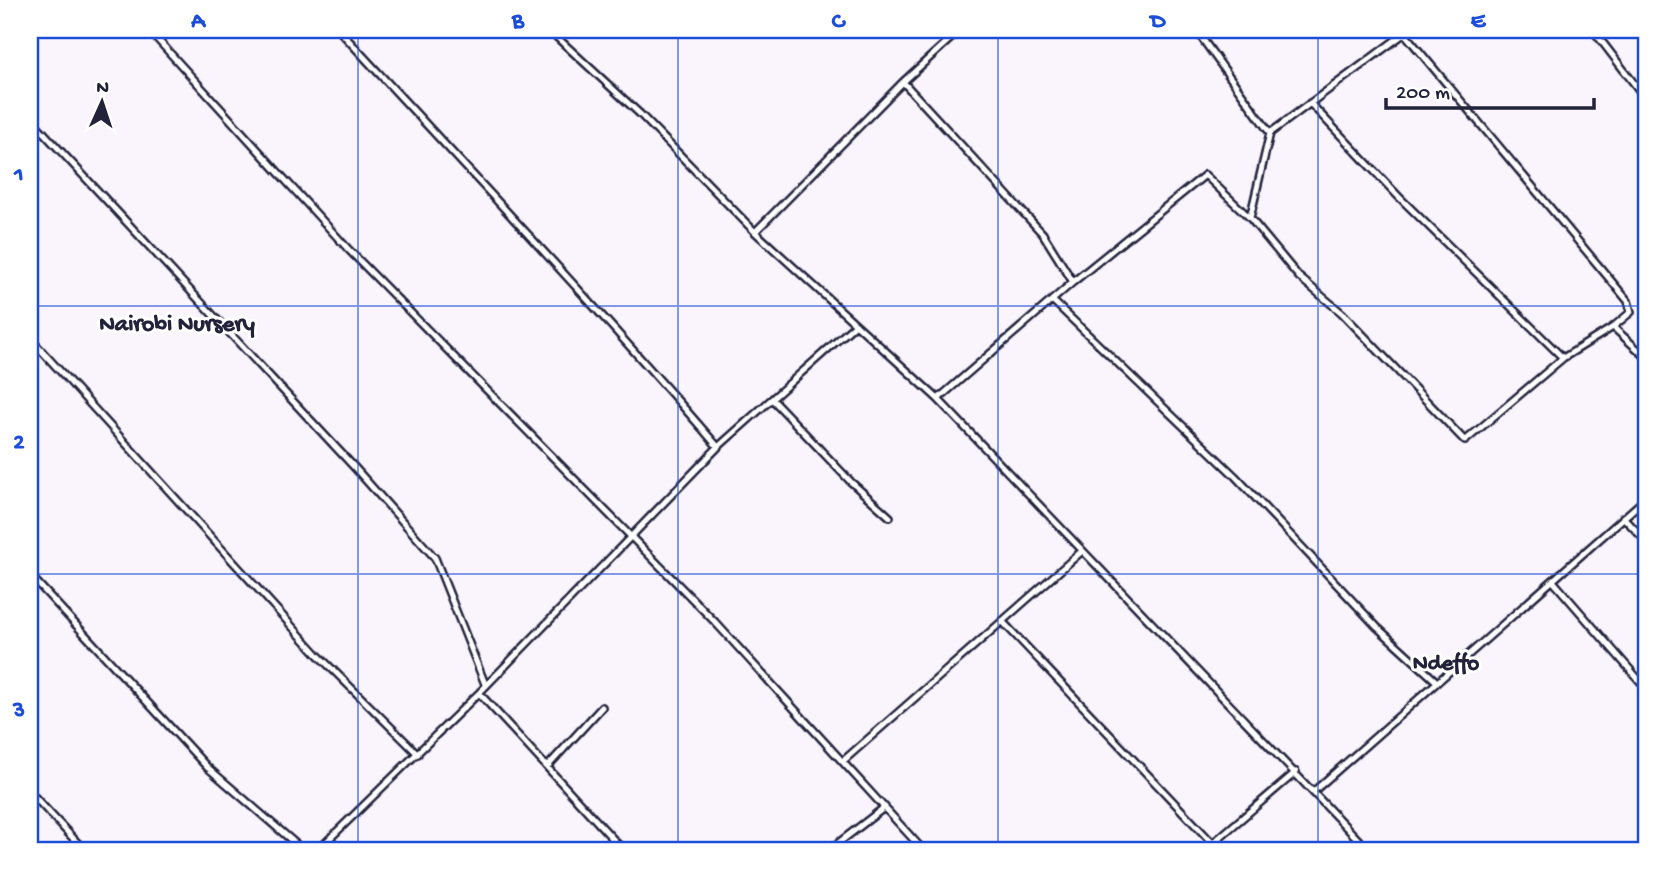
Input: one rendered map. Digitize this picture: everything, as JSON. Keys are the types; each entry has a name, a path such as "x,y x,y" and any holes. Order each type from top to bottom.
{"street":[{"path":"149,30 349,250 715,622 924,851"},
{"path":"339,30 522,231 614,326 718,447"},
{"path":"549,30 640,114 755,232 938,399 1369,851"},
{"path":"755,232 903,82 960,30"},
{"path":"1196,30 1270,133"},
{"path":"1593,30 1646,99"},
{"path":"938,399 1073,282 1205,175 1250,218 1299,277 1342,313 1465,441 1563,358 1613,327 1631,312 1628,301 1407,32 1270,133 1250,218"},
{"path":"903,82 1043,234 1073,282"},
{"path":"1310,103 1399,197 1563,358"},
{"path":"30,118 435,558 485,684"},
{"path":"1052,300 1235,476 1377,626 1436,681"},
{"path":"317,851 479,694 485,684 718,447 856,324"},
{"path":"1613,327 1646,357"},
{"path":"30,338 318,655 418,754"},
{"path":"772,399 851,482 890,517"},
{"path":"1314,791 1646,498"},
{"path":"1623,517 1646,541"},
{"path":"843,761 1081,552"},
{"path":"30,575 207,767 304,851"},
{"path":"1553,581 1646,688"},
{"path":"1002,621 1220,851"},
{"path":"479,694 624,851"},
{"path":"547,766 603,707"},
{"path":"1213,843 1296,772"},
{"path":"30,792 85,851"},
{"path":"828,851 885,807"}],"district":[{"name":"Nairobi Nursery","path":"177,325"},
{"name":"Ndeffo","path":"1446,664"}]}
